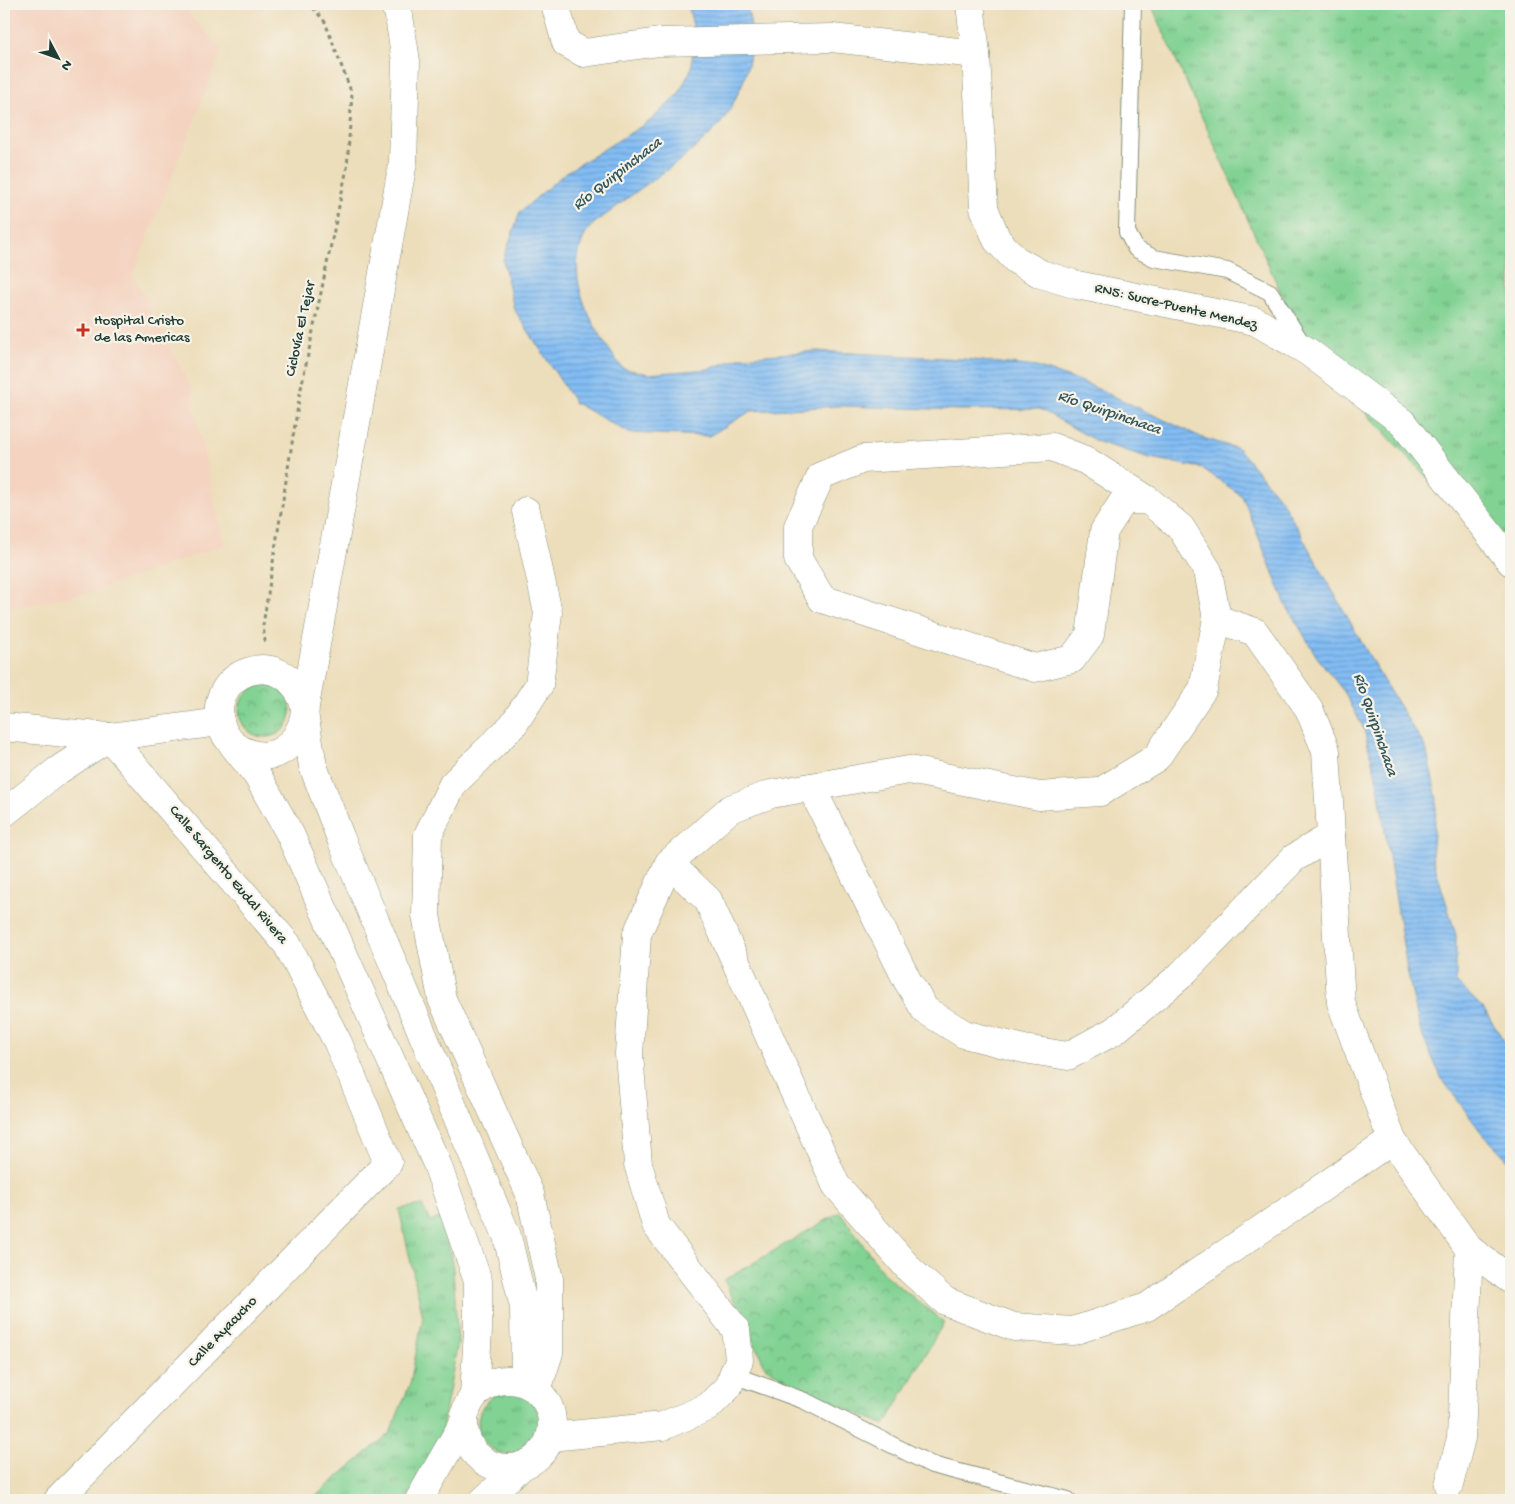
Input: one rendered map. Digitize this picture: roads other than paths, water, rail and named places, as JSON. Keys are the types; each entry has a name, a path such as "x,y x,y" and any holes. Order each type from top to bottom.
{"main road":[{"path":"4,727 109,737 226,733 243,751 256,755 269,755 293,743 305,712 403,162 406,61 398,10 393,4"},
{"path":"555,4 566,42 584,53 659,42 832,38 976,54"},
{"name":"RN5: Sucre-Puente Mendez","path":"970,4 976,54 984,208 997,240 1016,260 1041,274 1078,285 1255,321 1307,351 1402,422 1511,562"},
{"path":"550,1437 663,1426 708,1407 728,1387 739,1360 736,1330 656,1226 638,1164 629,1054 637,934 668,863 730,809 771,794 909,770 1039,796 1100,792 1156,758 1203,689 1217,618 1208,571 1181,528 1148,500 1085,460 1052,447 863,459 821,476 798,526 798,559 822,599 1036,668 1072,659 1090,635 1104,531 1124,500 1148,500"},
{"path":"526,511 548,613 539,685 513,724 453,784 432,826 428,835 426,915 442,999 530,1194 548,1279 548,1353 531,1386"},
{"path":"1217,618 1255,632 1310,709 1326,751 1342,1003 1392,1140 1469,1249 1511,1280"},
{"path":"474,1396 478,1330 478,1281 437,1164 290,834 257,775 226,733 219,708 222,695 230,683 241,674 254,670 268,669 282,673 293,681 301,692 313,766 341,839 507,1236 524,1307 531,1386"},
{"path":"4,813 58,771 109,737"},
{"name":"Calle Sargento Eudal Rivera","path":"109,737 287,944 338,1043 388,1163"},
{"path":"811,787 907,980 925,1010 964,1034 1024,1049 1068,1056 1114,1031 1180,976 1294,858 1331,836"},
{"path":"668,863 708,900 836,1186 911,1271 944,1301 1014,1326 1072,1331 1147,1307 1392,1140"},
{"name":"Calle Ayacucho","path":"58,1500 388,1163"},
{"path":"1449,1485 1461,1438 1469,1249"},
{"path":"484,1500 544,1449 550,1437 552,1424 545,1399 531,1386 512,1380 498,1381 484,1386 466,1408 465,1436 472,1450 482,1460 495,1466 509,1468 523,1465"},
{"path":"419,1500 464,1422"}],"lane":[{"path":"1132,4 1127,232 1136,249 1154,258 1227,271 1270,292 1307,351"},
{"path":"733,1375 805,1401 932,1465 1068,1500"}],"water":[{"name":"Río Quirpinchaca","path":"688,4 746,4 751,32 750,53 743,82 719,125 682,159 595,223 586,233 579,251 577,269 579,286 584,304 592,321 622,368 648,374 709,369 742,357 816,351 963,359 1036,367 1083,382 1203,438 1239,449 1282,501 1384,682 1426,748 1437,799 1432,856 1456,935 1456,982 1483,1008 1511,1052 1511,1163 1481,1132 1442,1079 1421,1033 1407,970 1377,780 1364,729 1345,693 1317,657 1286,605 1242,496 1202,468 1150,458 1098,442 1040,409 960,410 841,406 751,411 709,436 629,433 575,403 514,309 503,260 520,212 565,173 650,121 678,95 692,67 693,26"}],"place":[{"name":"Hospital Cristo de las Americas","path":"83,330"}]}
